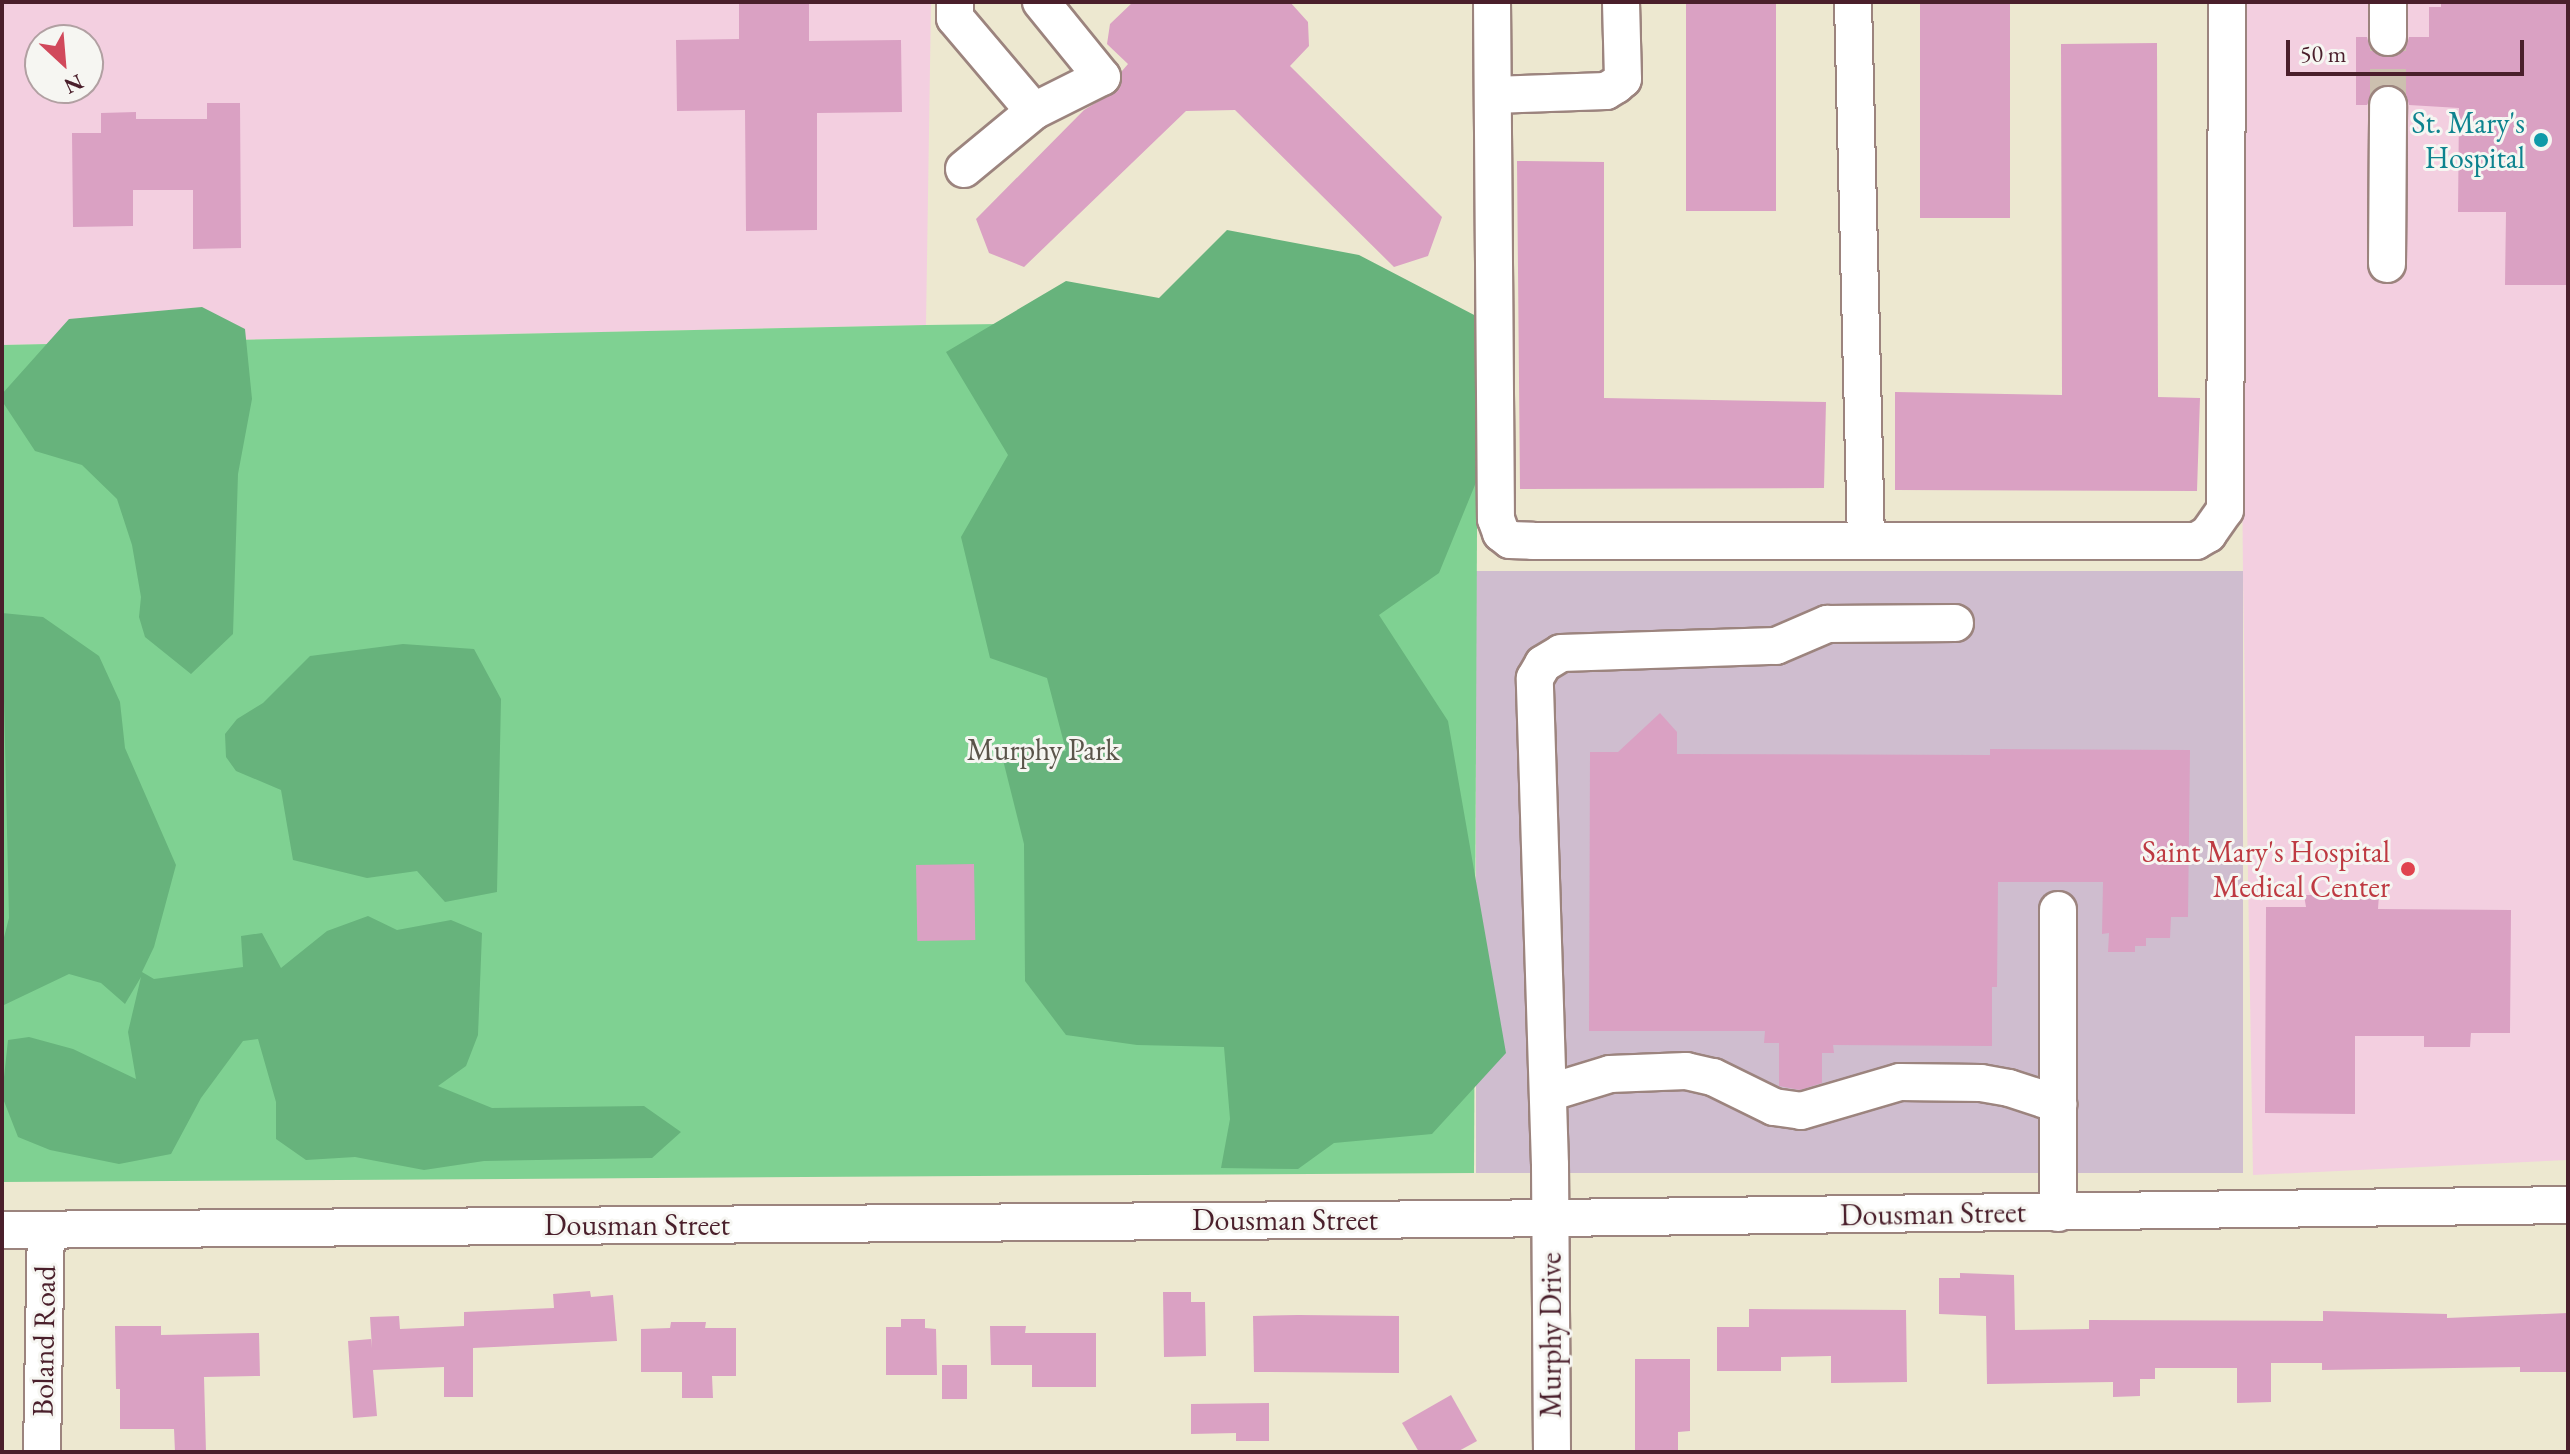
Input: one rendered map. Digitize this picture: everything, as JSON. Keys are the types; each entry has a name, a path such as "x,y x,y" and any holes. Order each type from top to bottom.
{"street":[{"path":"955,2 955,18 1034,111"},
{"path":"964,169 1034,111 1102,77 1041,2"},
{"path":"1492,2 1496,519 1501,533 1510,540 1533,541 2196,541 2208,534 2225,510 2227,2"},
{"path":"1493,95 1606,91 1616,85 1623,79 1621,2"},
{"path":"1853,2 1866,541"},
{"path":"2387,264 2388,105"},
{"name":"Murphy Drive","path":"1552,1452 1551,1218 1535,678 1543,664 1561,653 1776,646 1827,624 1955,623"},
{"path":"2058,910 2058,1213"},
{"path":"1548,1093 1610,1074 1686,1071 1713,1077 1774,1107 1801,1111 1900,1082 1981,1083 2009,1088 2058,1104"},
{"name":"Dousman Street","path":"2,1230 1551,1218 2568,1205"},
{"name":"Boland Road","path":"42,1452 46,1230"}],"shaded area":[{"path":"2,2 931,2 926,325 2,345"},
{"name":"Saint Mary's Hospital Medical Center","path":"2238,2 2568,2 2568,1160 2253,1175"},
{"path":"1476,571 2243,571 2243,1173 1476,1173"}],"green space":[{"path":"1227,230 1359,255 1478,317 1477,480 1439,573 1379,615 1448,721 1506,1053 1432,1134 1334,1143 1298,1169 1221,1168 1230,1119 1224,1047 1137,1045 1066,1035 1025,981 1024,844 1002,756 1066,751 1047,678 990,658 961,537 1008,455 946,352 1066,281 1159,298"},
{"path":"202,307 245,329 252,399 238,474 233,634 191,674 145,637 139,617 141,597 132,545 117,499 82,465 35,451 2,401 2,394 69,319"},
{"name":"Murphy Park","path":"1478,317 1474,1173 2,1182 2,345 926,325"},
{"path":"2,613 43,617 99,656 120,702 125,748 176,865 154,947 142,972 154,979 243,967 241,936 262,933 281,968 327,931 368,916 397,930 451,920 482,933 478,1035 466,1066 438,1086 492,1108 644,1106 681,1132 652,1158 484,1161 424,1170 355,1157 306,1160 276,1139 276,1102 258,1039 243,1041 201,1098 171,1154 119,1164 50,1150 18,1137 2,1096 8,1040 29,1037 73,1049 136,1079 128,1032 141,977 125,1004 101,983 69,974 4,1005 2,945 9,918"},
{"path":"403,644 474,649 501,699 497,892 445,902 417,871 367,878 293,860 281,790 236,771 226,757 225,734 237,719 263,703 310,656"}],"building":[{"path":"739,2 809,2 809,41 901,40 902,112 817,113 817,230 746,231 745,110 677,111 676,40 739,39"},
{"path":"1133,2 1290,2 1308,22 1309,46 1290,66 1442,217 1428,256 1394,267 1235,110 1186,111 1024,267 989,253 976,219 1084,110 1120,88 1122,71 1128,64 1107,44 1110,24"},
{"path":"1686,2 1776,2 1776,211 1686,211"},
{"path":"1920,2 2010,2 2010,218 1920,218"},
{"name":"St. Mary's Hospital","path":"2441,2 2568,2 2568,285 2505,285 2506,212 2458,212 2459,108 2409,105 2406,94 2389,84 2377,87 2367,105 2356,105 2356,37 2367,37 2370,48 2378,55 2398,55 2406,48 2409,37 2429,37 2429,7 2441,7"},
{"path":"2157,43 2158,397 2200,398 2197,491 1895,490 1895,392 2062,395 2061,44"},
{"path":"207,103 240,103 241,248 193,249 193,190 133,190 133,226 73,227 72,133 101,133 101,113 136,112 136,119 207,119"},
{"path":"1517,161 1604,162 1604,398 1826,402 1824,488 1520,489"},
{"path":"1660,713 1677,732 1677,754 1990,755 1990,749 2190,750 2188,917 2171,917 2170,938 2146,938 2146,946 2135,946 2135,952 2108,952 2109,933 2102,934 2103,882 1998,882 1997,987 1992,987 1992,1046 1833,1045 1834,1053 1822,1053 1822,1083 1800,1090 1779,1086 1779,1043 1764,1043 1765,1031 1589,1031 1590,752 1618,752"},
{"path":"974,864 975,940 917,941 916,865"},
{"path":"2304,895 2379,895 2378,909 2511,910 2510,1033 2471,1033 2470,1047 2424,1047 2424,1036 2355,1036 2355,1114 2265,1113 2266,907 2306,907"},
{"path":"1960,1273 2014,1275 2015,1330 2089,1329 2089,1320 2323,1321 2323,1311 2447,1314 2447,1318 2568,1313 2568,1372 2520,1372 2520,1367 2322,1370 2322,1363 2271,1363 2271,1402 2237,1403 2237,1368 2155,1368 2155,1379 2140,1379 2140,1396 2113,1397 2113,1382 1987,1384 1986,1316 1939,1314 1939,1278 1960,1278"},
{"path":"590,1291 591,1297 613,1295 617,1341 473,1348 473,1397 444,1397 444,1367 373,1370 377,1416 353,1418 348,1341 371,1339 372,1348 370,1317 399,1316 400,1329 464,1326 464,1312 554,1308 553,1294"},
{"path":"1163,1292 1191,1292 1191,1302 1205,1302 1206,1356 1164,1357"},
{"path":"1749,1309 1906,1310 1907,1382 1831,1383 1831,1356 1781,1357 1781,1371 1717,1371 1717,1327 1749,1327"},
{"path":"1253,1316 1399,1316 1399,1373 1254,1372"},
{"path":"901,1319 925,1319 925,1328 936,1329 937,1375 886,1375 886,1327 901,1327"},
{"path":"671,1322 706,1322 705,1328 736,1328 736,1376 712,1376 713,1398 682,1398 682,1372 641,1372 641,1329 670,1328"},
{"path":"115,1326 161,1326 161,1335 259,1333 260,1376 204,1377 206,1452 175,1452 174,1429 120,1429"},
{"path":"990,1326 1026,1326 1025,1333 1096,1333 1096,1387 1032,1387 1032,1365 991,1365"},
{"path":"1635,1359 1690,1359 1690,1431 1678,1432 1678,1452 1635,1452"},
{"path":"942,1365 967,1365 967,1399 942,1399"},
{"path":"1451,1395 1477,1441 1457,1452 1419,1452 1402,1423"},
{"path":"1269,1403 1269,1441 1236,1441 1236,1433 1191,1434 1191,1404"}],"tunnel":[{"path":"2388,37 2388,105"}],"place":[{"name":"St. Mary's Hospital","path":"2541,140"},
{"name":"Saint Mary's Hospital Medical Center","path":"2408,869"}]}
